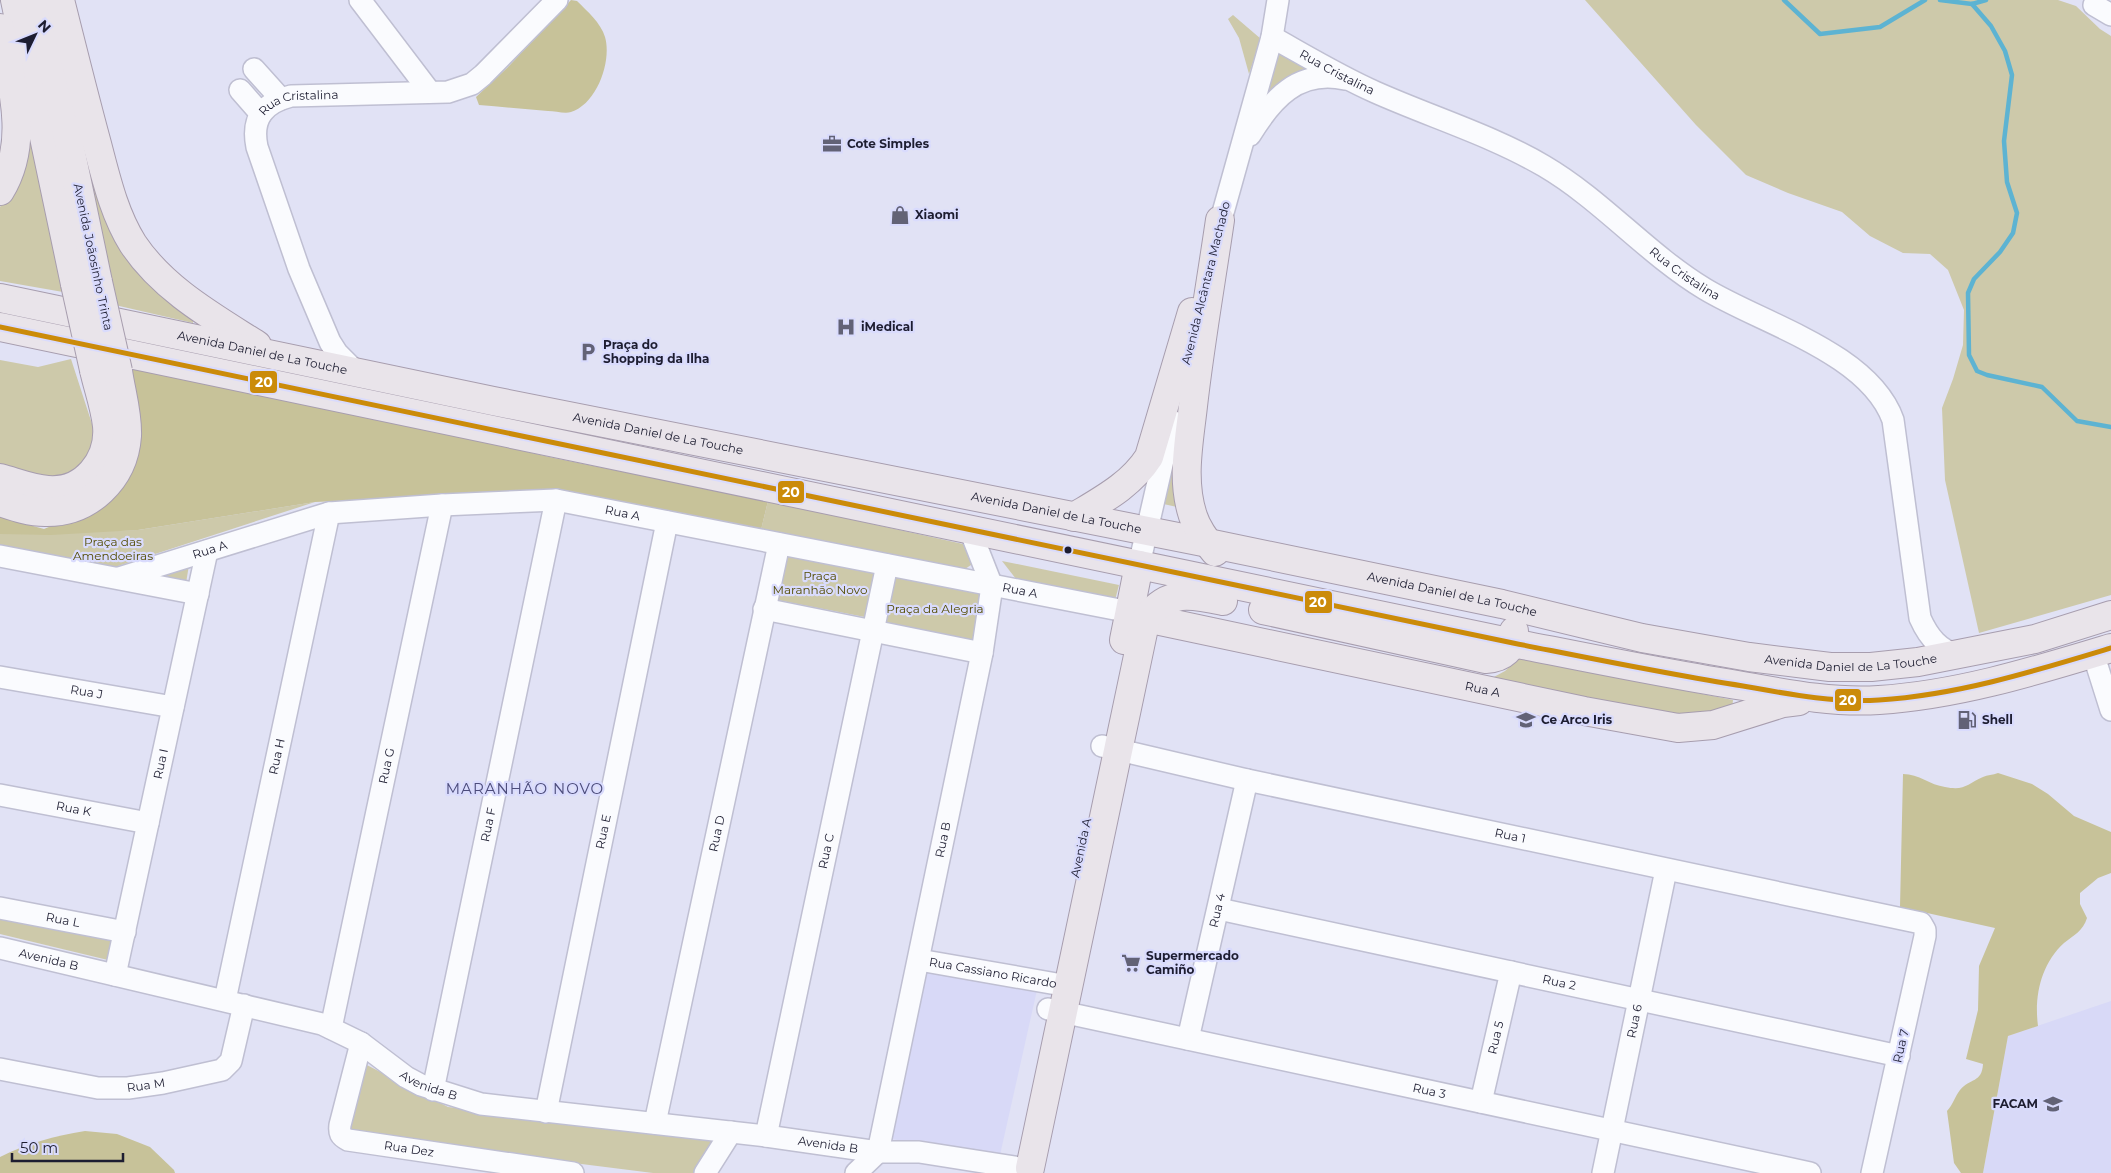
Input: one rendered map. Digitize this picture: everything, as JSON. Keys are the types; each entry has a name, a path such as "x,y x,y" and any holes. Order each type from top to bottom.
{"main road":[{"name":"Avenida Joãosinho Trinta","path":"0,502 31,511 56,512 75,507 92,499 116,473 123,457 127,438 127,426 106,370 15,0"},
{"name":"Avenida Joãosinho Trinta","path":"39,0 86,283"},
{"path":"60,0 110,192 123,226 134,245 163,278 182,294 270,354"},
{"path":"0,28 17,109 17,138 12,165 0,191"},
{"path":"1074,516 1121,487 1149,457 1220,220"},
{"path":"1220,220 1198,363 1187,477 1190,502 1197,526 1208,543 1236,574 1255,589"},
{"name":"Avenida Daniel de La Touche","path":"0,298 521,407 1208,543 1502,604 1642,638 1750,657 1830,666 1871,667 1959,655 2035,639 2111,615"},
{"path":"0,327 1513,643 1682,676 1818,699 1877,700 1935,694 2014,676 2102,651"},
{"path":"0,342 65,341"},
{"name":"Avenida Joãosinho Trinta","path":"0,478 47,490 57,490 78,484 89,476 97,466 106,442 106,370"},
{"path":"1140,565 1200,596"},
{"name":"Avenida A","path":"1027,1170 1058,998 1138,615 1140,565"},
{"path":"1138,615 1171,598 1186,594 1486,659 1500,657 1513,643 1513,625 1502,604"},
{"name":"Rua A","path":"1138,615 1575,709 1678,728 1713,725 1783,703 1818,699"}],"street":[{"path":"360,0 430,92"},
{"name":"Rua Cristalina","path":"356,372 337,353 330,342 300,269 257,147 255,127 261,114 267,107 281,99 312,94 448,92 472,84 557,0"},
{"path":"1272,36 1278,0"},
{"name":"Rua Cristalina","path":"1272,36 1349,80 1492,140 1546,167 1691,280 1715,295 1826,351 1864,376 1879,392 1892,420 1920,618 1930,637 1940,647 1951,654 1959,655"},
{"name":"Avenida Alcântara Machado","path":"1146,531 1220,220 1272,36"},
{"path":"254,69 281,99"},
{"path":"1237,160 1268,108 1289,88 1314,78 1327,77 1349,80"},
{"path":"240,90 261,114"},
{"name":"Rua A","path":"118,578 329,512 556,500 1138,615"},
{"name":"Rua F","path":"433,1090 556,500"},
{"name":"Rua G","path":"331,1028 442,505"},
{"name":"Rua H","path":"235,1003 329,512"},
{"name":"Rua E","path":"546,1112 667,522"},
{"name":"Rua B","path":"878,1152 982,653 992,586 970,530"},
{"name":"Avenida A","path":"1140,565 1146,531"},
{"name":"Rua D","path":"655,1123 779,544"},
{"name":"Rua I","path":"115,975 207,551"},
{"name":"Rua A","path":"0,556 198,594"},
{"name":"Rua C","path":"766,1136 887,565"},
{"path":"764,609 982,653"},
{"path":"2102,651 2111,710"},
{"name":"Rua J","path":"0,677 174,707"},
{"name":"Rua 1","path":"1110,748 1247,780 1918,922"},
{"name":"Rua 4","path":"1188,1039 1247,780"},
{"name":"Rua K","path":"0,795 148,823"},
{"name":"Rua 6","path":"1603,1173 1666,870"},
{"name":"Rua L","path":"0,908 125,932"},
{"name":"Rua 2","path":"1219,909 1899,1056"},
{"name":"Rua 7","path":"1872,1173 1926,936 1923,926 1918,922"},
{"name":"Avenida B","path":"0,948 322,1024 361,1043 406,1077 433,1090 482,1104 766,1136 878,1152 919,1152 1027,1170"},
{"name":"Rua Cassiano Ricardo","path":"919,960 1058,998"},
{"name":"Rua 5","path":"1481,1102 1511,972"},
{"name":"Rua 3","path":"1058,998 1188,1039 1810,1173"},
{"name":"Rua M","path":"0,1069 98,1088 121,1088 163,1083 222,1070 231,1061 235,1003"},
{"name":"Rua Dez","path":"361,1043 340,1125 339,1132 342,1137 348,1140 573,1173"},
{"path":"705,1173 731,1132"},
{"path":"862,1171 878,1152"},
{"name":"Avenida B","path":"878,1152 918,1164 973,1173"}],"shaded area":[{"path":"571,0 577,1 600,27 607,47 604,69 595,91 588,100 580,107 566,113 479,105 476,97 507,68"},
{"path":"121,358 554,458 768,501 761,530 551,492 315,502 138,530 51,535 0,534 0,517 44,529 100,506"},
{"path":"1998,773 2032,784 2048,794 2074,816 2111,832 2111,873 2098,878 2080,893 2080,904 2087,918 2081,930 2056,951 2045,971 2038,992 2038,1026 2008,1036 1983,1173 1961,1173 1954,1163 1947,1111 1960,1090 1978,1077 1982,1070 1983,1064 1966,1059 1978,1010 1979,966 1995,928 1900,907 1903,774 1909,774 1940,786 1957,788 1985,776"},
{"path":"926,968 1037,990 1000,1155 891,1139"},
{"name":"FACAM","path":"2111,1001 2111,1173 1983,1173 2008,1036"},
{"path":"85,1131 117,1134 150,1147 175,1173 0,1173 0,1157 41,1141"}],"green space":[{"path":"1585,0 2058,0 2076,6 2100,29 2111,36 2111,595 1979,633 1945,480 1942,408 1963,345 1964,310 1948,270 1930,254 1903,253 1870,236 1842,212 1788,193 1746,175 1696,125"},
{"path":"1233,15 1261,39 1249,74 1239,38 1228,19"},
{"path":"1275,50 1308,66 1307,70 1282,82 1266,95"},
{"path":"84,120 99,187 193,311 193,323 115,305 68,124"},
{"path":"28,121 63,292 0,281 0,207 15,186"},
{"path":"71,359 93,427 94,448 76,470 54,481 0,469 0,360 38,367"},
{"path":"1168,474 1175,476 1177,507 1159,503"},
{"path":"768,501 963,544 971,550 974,563 965,569 761,530"},
{"name":"Praça das Amendoeiras","path":"315,502 115,567 0,545 0,534 138,530"},
{"name":"Praça Maranhão Novo","path":"786,551 879,569 870,618 777,600"},
{"path":"1002,561 1119,585 1114,604 1020,584"},
{"path":"189,565 186,583 156,575"},
{"name":"Praça da Alegria","path":"894,575 986,593 977,643 884,625"},
{"path":"1519,658 1733,700 1732,709 1678,719 1492,678 1505,671"},
{"path":"0,916 114,937 108,960 0,934"},
{"path":"363,1063 448,1107 718,1140 697,1173 653,1173 342,1134"}],"waterway":[{"path":"1784,0 1820,34 1880,27 1925,0"},
{"path":"1940,0 1972,4 1986,0"},
{"path":"1972,4 1991,26 2005,51 2012,75 2004,141 2007,182 2017,213 2013,233 2000,252 1974,279 1968,293 1969,355 1977,371 2042,387 2077,421 2111,427"}],"transit line":[{"name":"20","path":"0,327 1513,643 1656,671 1794,695 1862,701 1938,693 1996,681 2111,648"}],"place":[{"name":"Cote Simples","path":"832,144"},
{"name":"Xiaomi","path":"900,215"},
{"name":"iMedical","path":"846,327"},
{"name":"Praça do Shopping da Ilha","path":"588,352"},
{"name":"Ce Arco Iris","path":"1526,720"},
{"name":"Shell","path":"1967,720"},
{"name":"Supermercado Camiño","path":"1131,963"},
{"name":"FACAM","path":"2053,1104"}],"district":[{"name":"MARANHÃO NOVO","path":"525,789"}]}
